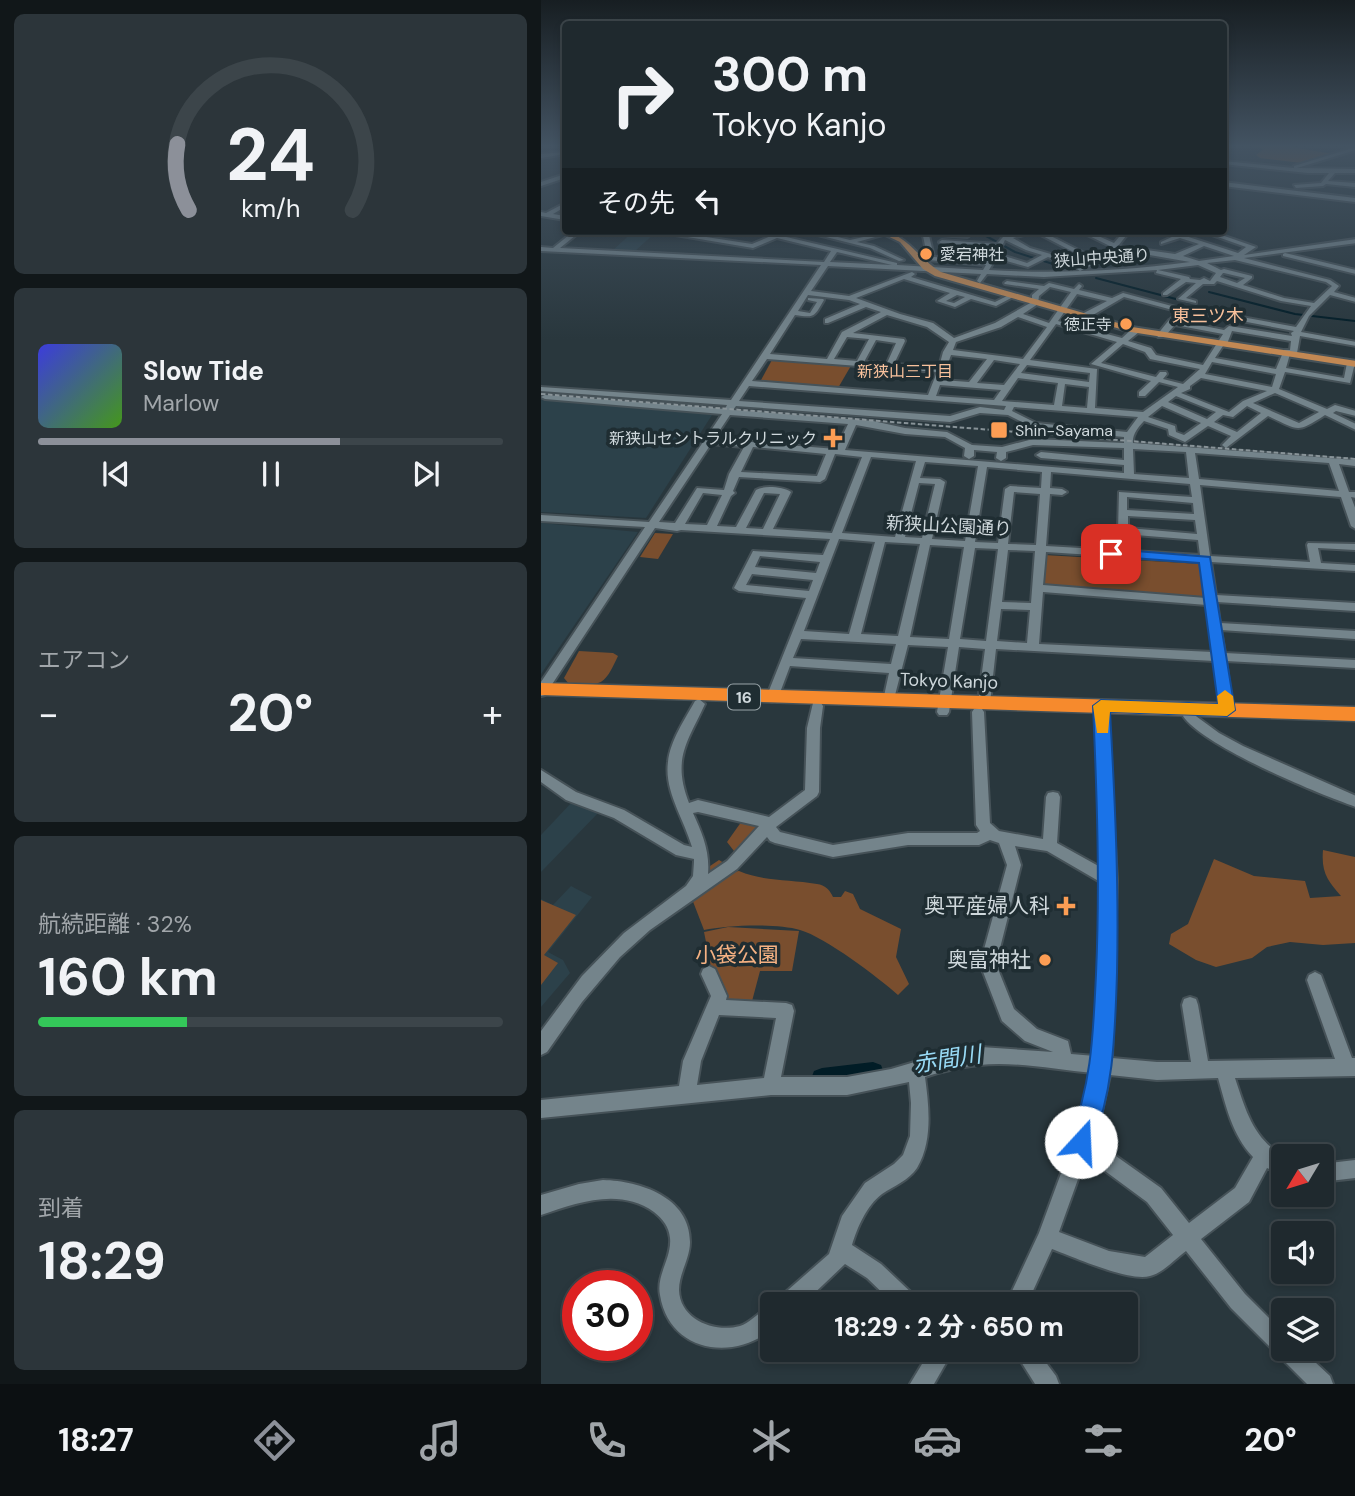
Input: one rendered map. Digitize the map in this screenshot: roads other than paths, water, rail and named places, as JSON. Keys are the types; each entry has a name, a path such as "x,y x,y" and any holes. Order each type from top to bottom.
{"highway":[{"name":"Tokyo Kanjo","path":"541,692 772,698 944,707"},
{"name":"Tokyo Kanjo","path":"541,692 699,704 1355,713"},
{"name":"Tokyo Kanjo","path":"1102,710 1189,716 1355,721"}],"main road":[{"path":"889,235 902,241 932,271 1061,311 1161,335 1353,363"}],"street":[{"path":"544,215 562,218"},
{"path":"554,250 573,235"},
{"path":"680,235 748,246 757,246 776,236 835,250 923,264"},
{"path":"823,235 923,264"},
{"path":"832,237 841,235"},
{"path":"851,242 873,235"},
{"path":"923,264 925,235"},
{"path":"939,235 943,251"},
{"path":"967,235 982,245"},
{"path":"998,235 1002,242 1087,267"},
{"path":"942,242 982,245 1002,242 1017,235"},
{"path":"1030,235 1073,257 1066,261"},
{"path":"1044,235 1098,262 1152,269 1187,278 1165,294"},
{"path":"1090,235 1112,246 1178,254 1203,262 1218,273 1243,282 1260,292 1316,306"},
{"path":"996,403 1075,291 1079,275 1076,271 1098,262 1123,235"},
{"path":"1177,235 1236,256 1328,281 1335,286 1307,312 1295,334 1290,353 1279,371 1275,390"},
{"path":"1216,235 1275,253 1355,272"},
{"path":"1163,243 1180,236"},
{"path":"1152,269 1178,254 1222,237"},
{"name":"狭山中央通り","path":"932,271 981,278 1079,275 1152,269 1355,241"},
{"path":"971,285 981,278 1002,242"},
{"path":"1236,256 1251,246"},
{"path":"541,249 825,265 989,263"},
{"path":"541,692 835,250"},
{"path":"850,298 904,277 943,251 994,255 1028,265 1047,255"},
{"path":"914,280 932,271"},
{"path":"1161,335 1194,302 1181,299 1201,283 1218,273 1250,277 1243,282"},
{"path":"904,277 998,304 1011,296"},
{"path":"934,285 948,278"},
{"path":"981,278 1045,288"},
{"path":"1184,280 1201,283"},
{"path":"931,397 953,341 1020,314 1036,303 1035,295 1049,285 1111,300"},
{"path":"957,292 940,301 955,305 988,290"},
{"path":"1260,292 1252,296 1307,312"},
{"path":"1329,293 1355,300"},
{"path":"1082,333 1087,318 1111,300 1123,295 1186,310 1228,315 1295,334"},
{"path":"804,296 850,298 930,325 953,341"},
{"path":"793,313 812,314 821,300 804,296"},
{"path":"828,321 865,303"},
{"path":"829,362 845,334 887,312"},
{"path":"1020,314 1082,333 1124,342 1148,350 1153,357 1177,362 1203,372 1275,390 1355,428"},
{"path":"1217,331 1228,315"},
{"path":"1172,322 1227,332"},
{"path":"1129,476 1129,440 1143,416 1187,387 1203,372 1222,344 1229,328 1295,334 1355,344"},
{"path":"1136,330 1095,363 1187,387"},
{"path":"845,334 901,341 889,367"},
{"path":"859,364 873,338"},
{"path":"947,352 1094,372 1091,410"},
{"path":"764,356 941,370"},
{"path":"971,385 992,358"},
{"path":"1212,359 1347,381 1353,363"},
{"path":"1319,377 1326,359"},
{"path":"1142,394 1177,362"},
{"path":"1017,375 1093,385"},
{"path":"1058,407 1062,380"},
{"path":"937,382 1007,388"},
{"path":"746,383 931,397 980,406 1058,407 1143,416 1185,439 1222,412"},
{"path":"541,389 855,418 950,419 980,406 996,403 1010,408 1034,425 1190,450 1355,463"},
{"path":"1177,394 1230,415 1246,403 1275,390"},
{"path":"734,474 820,479 867,393"},
{"path":"541,397 730,408"},
{"path":"1162,403 1238,436"},
{"path":"1246,403 1303,426 1335,408 1355,414"},
{"path":"1226,445 1268,412"},
{"path":"855,418 947,435 970,447 1002,450 1027,443 1129,440"},
{"path":"708,441 1355,495"},
{"path":"1033,646 1044,491 1042,443"},
{"path":"710,529 730,493 734,474 750,444"},
{"path":"968,462 970,447"},
{"path":"1000,465 1002,450"},
{"path":"1190,450 1227,710"},
{"path":"772,698 868,454"},
{"path":"1041,455 1129,463"},
{"path":"899,541 921,458"},
{"path":"1333,461 1355,526"},
{"path":"944,707 983,463"},
{"path":"890,696 940,482 915,480"},
{"path":"1062,492 1010,489 992,645 981,708 983,825 997,836 1014,865 988,964 1008,1015 1031,1035 1063,1047 1064,1062"},
{"path":"677,528 700,490 730,493"},
{"path":"739,531 761,490 786,492 766,533"},
{"path":"1196,500 1122,494 1123,531 1201,537"},
{"path":"1123,513 1199,517"},
{"name":"新狭山公園通り","path":"541,518 1355,568"},
{"path":"854,638 881,540"},
{"path":"1316,566 1312,545 1355,547"},
{"path":"813,595 739,588 757,553 827,559"},
{"path":"748,570 820,577"},
{"path":"1037,588 1355,607"},
{"path":"997,605 1036,607"},
{"path":"1215,626 1355,635"},
{"path":"798,635 1355,664"},
{"path":"786,662 897,669"},
{"path":"541,1046 599,967 646,924 692,890 701,876 700,854 674,773 675,760 699,704"},
{"path":"692,890 704,887 715,874 732,865 769,825 812,792 814,768 811,728 817,706"},
{"path":"1022,1292 1047,1237 1093,1111 1103,1061 1110,880 1102,710"},
{"path":"1189,716 1196,725 1247,752 1318,788 1355,802"},
{"path":"541,775 571,796 619,814 680,851 700,854"},
{"path":"1050,846 1053,797"},
{"path":"685,809 699,806 769,825 775,837 833,851 908,839 979,839 997,836 1050,846 1110,880"},
{"path":"688,1090 692,1061 717,1007 719,991 709,974"},
{"path":"541,1110 688,1090 771,1083 847,1086 952,1060 981,1056 1064,1062 1103,1061 1157,1071 1200,1065 1224,1069 1347,1063 1315,980"},
{"path":"1190,1005 1200,1065"},
{"path":"717,1007 786,1011 771,1083"},
{"path":"1224,1069 1244,1130 1263,1157 1271,1161"},
{"path":"801,1292 837,1260 844,1235 860,1204 885,1179 901,1171 914,1152 920,1136 916,1071"},
{"path":"1081,1142 1154,1195 1238,1301 1271,1335"},
{"path":"1047,1237 1109,1261 1137,1268 1148,1267 1242,1195 1263,1157"},
{"path":"1334,1171 1355,1169"},
{"path":"541,1205 605,1189 653,1199 666,1208 678,1225 680,1242 669,1282 670,1300 676,1314 698,1335 714,1339 749,1333 760,1325"},
{"path":"841,1250 874,1271 896,1292"},
{"path":"1298,1361 1322,1384"},
{"path":"921,1384 935,1362"},
{"path":"1032,1362 1048,1384"}],"waterway":[{"path":"984,235 1015,252 1072,270"},
{"path":"1096,278 1191,303"},
{"path":"1209,292 1295,314 1356,321"},
{"name":"赤間川","path":"822,1079 873,1073"}],"railway":[{"path":"541,394 1356,459"}],"place":[{"name":"愛宕神社","path":"926,254"},
{"name":"徳正寺","path":"1126,324"},
{"name":"Shin-Sayama","path":"999,430"},
{"name":"新狭山セントラルクリニック","path":"833,438"},
{"name":"奥平産婦人科","path":"1066,906"},
{"name":"奥富神社","path":"1045,960"}],"district":[{"name":"東三ツ木","path":"1208,316"},
{"name":"新狭山三丁目","path":"905,371"}],"park label":[{"name":"小袋公園","path":"737,955"}]}
